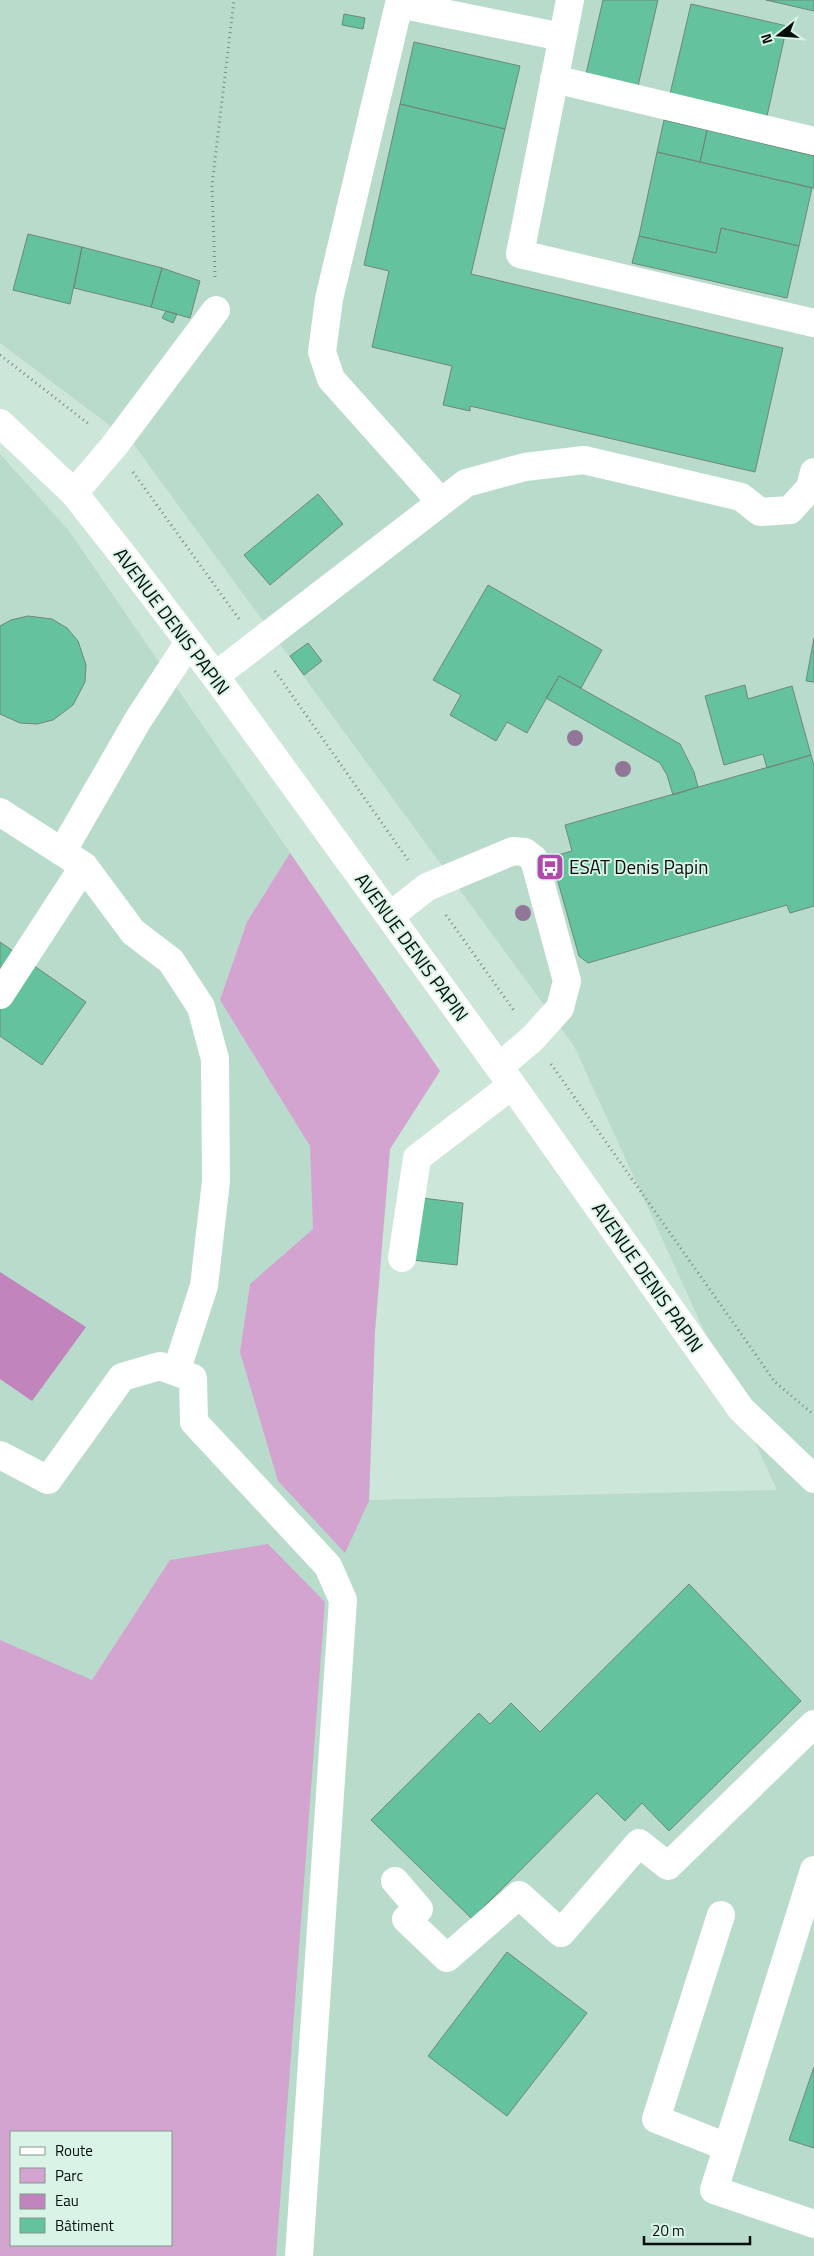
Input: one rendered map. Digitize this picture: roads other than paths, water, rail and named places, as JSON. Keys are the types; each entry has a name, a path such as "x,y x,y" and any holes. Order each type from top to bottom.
{"main road":[{"path":"570,0 520,254 814,323"},
{"path":"441,502 331,379 322,352 329,299 399,4 562,37"},
{"path":"554,79 814,141"},
{"path":"74,493 114,446 216,310"},
{"name":"AVENUE DENIS PAPIN","path":"0,423 74,493 189,642 506,1076 741,1409 814,1479"},
{"path":"215,676 466,483 526,467 584,460 742,497 760,512 790,510 810,488 814,472"},
{"path":"62,852 138,720 189,642"},
{"path":"0,812 84,866 133,932 171,961 201,1007 215,1059 216,1181 204,1286 176,1372"},
{"path":"390,916 427,887 513,851 525,852 534,859 567,981 560,1008 533,1038 506,1076 417,1158 402,1258"},
{"path":"0,994 84,866"},
{"path":"0,1455 48,1480 122,1378 160,1366 193,1378 194,1422 328,1566 344,1600 298,2256"},
{"path":"394,1880 419,1909 406,1919 448,1958 519,1895 561,1932 639,1843 668,1866 814,1724"},
{"path":"814,1870 714,2190 814,2224"},
{"path":"721,1915 656,2119 727,2147"}],"water":[{"path":"0,1272 86,1327 32,1401 0,1379"}],"place":[{"name":"ESAT Denis Papin","path":"550,867"}]}
